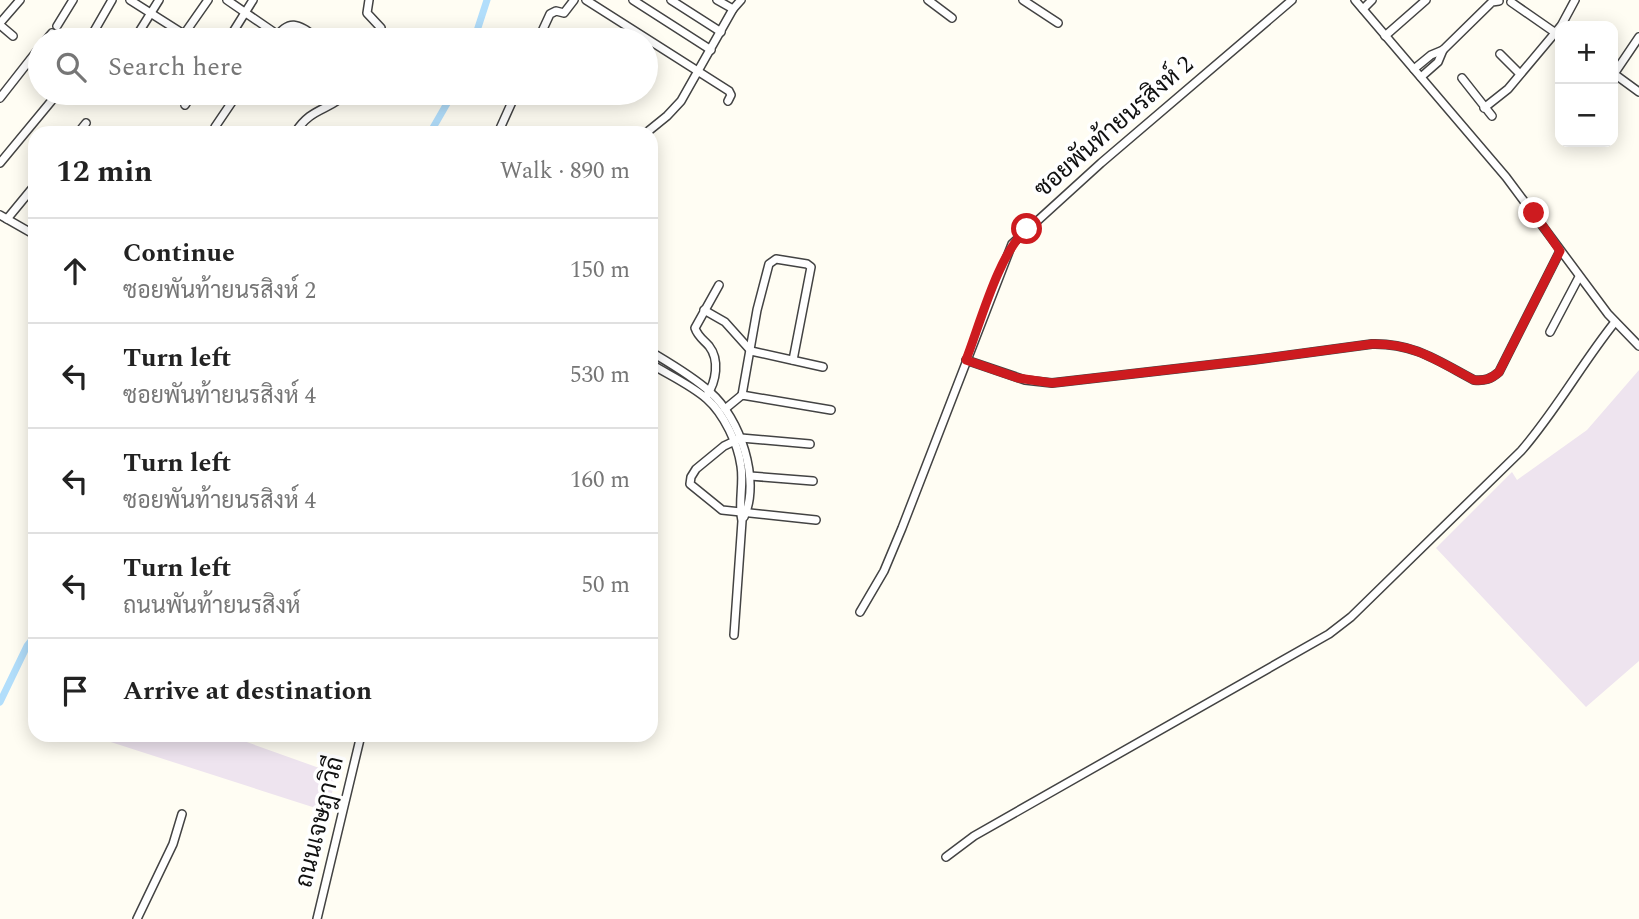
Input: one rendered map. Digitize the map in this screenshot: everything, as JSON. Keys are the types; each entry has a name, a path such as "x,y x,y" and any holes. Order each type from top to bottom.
{"street":[{"path":"13,36 0,24 20,0"},
{"path":"55,28 73,0"},
{"path":"96,28 112,0"},
{"path":"130,0 170,28"},
{"path":"142,28 159,0"},
{"path":"188,28 208,0"},
{"path":"227,0 265,28"},
{"path":"236,28 253,0"},
{"path":"369,0 367,12 381,28"},
{"path":"544,28 550,14 556,11 564,13 574,0"},
{"path":"586,0 629,28"},
{"path":"633,0 711,50"},
{"path":"671,0 721,32"},
{"path":"717,0 733,9"},
{"path":"654,126 675,109 733,9 741,0"},
{"path":"928,0 952,18"},
{"path":"1023,0 1058,23"},
{"name":"ซอยพันท้ายนรสิงห์ 2","path":"860,612 884,570 1006,253 1018,236 1292,0"},
{"path":"1355,0 1511,182 1579,277 1615,322 1639,346"},
{"path":"1363,9 1372,0"},
{"path":"1385,36 1426,0"},
{"path":"1565,21 1575,0"},
{"path":"1414,69 1431,55 1443,50 1492,2 1499,1 1503,6 1511,1 1555,28"},
{"path":"281,28 289,25 298,28"},
{"path":"1484,108 1508,89 1555,36"},
{"path":"1618,66 1639,37"},
{"path":"658,47 729,91 731,95 728,101"},
{"path":"1421,77 1438,62 1443,50"},
{"path":"1500,54 1520,74"},
{"path":"0,97 28,63"},
{"path":"1618,77 1639,92"},
{"path":"1462,78 1492,116"},
{"path":"31,126 48,105"},
{"path":"216,126 230,105"},
{"path":"300,126 308,116 330,105"},
{"path":"501,126 511,105"},
{"path":"83,126 86,122"},
{"path":"0,163 28,129"},
{"path":"28,192 4,217 28,231"},
{"path":"966,360 1025,380 1062,382 1390,344 1403,345 1474,380 1483,381 1499,372 1560,251"},
{"path":"725,409 742,395 757,310 769,264 776,259 811,267 793,360"},
{"path":"1550,332 1579,277"},
{"path":"707,394 714,377 715,359 712,350 699,337 695,328 719,285"},
{"path":"704,310 725,322 751,351 823,368"},
{"path":"946,857 974,836 1340,626 1521,451 1537,433 1591,351 1615,322"},
{"path":"658,357 725,409 750,475 743,515 734,635"},
{"path":"658,368 707,394 737,440 742,474 743,515"},
{"path":"742,395 831,410"},
{"path":"810,444 737,440 724,446 696,469 690,484 722,510 743,515 816,520"},
{"path":"750,475 813,481"},
{"name":"ถนนเจษฎาวิถี","path":"317,919 360,742"},
{"path":"137,919 173,845 182,814"}],"shaded area":[{"path":"1639,370 1639,661 1586,707 1436,548 1512,472 1517,480 1587,430"},
{"path":"111,742 247,742 336,774 328,812"}],"waterway":[{"path":"478,28 487,0"},
{"path":"434,126 446,105"},
{"path":"0,702 28,645"}],"route":[{"path":"1027,229 1018,236 1006,253 966,360 1018,378 1052,383 1390,344 1403,345 1474,380 1483,381 1499,372 1560,251 1534,213"}]}
